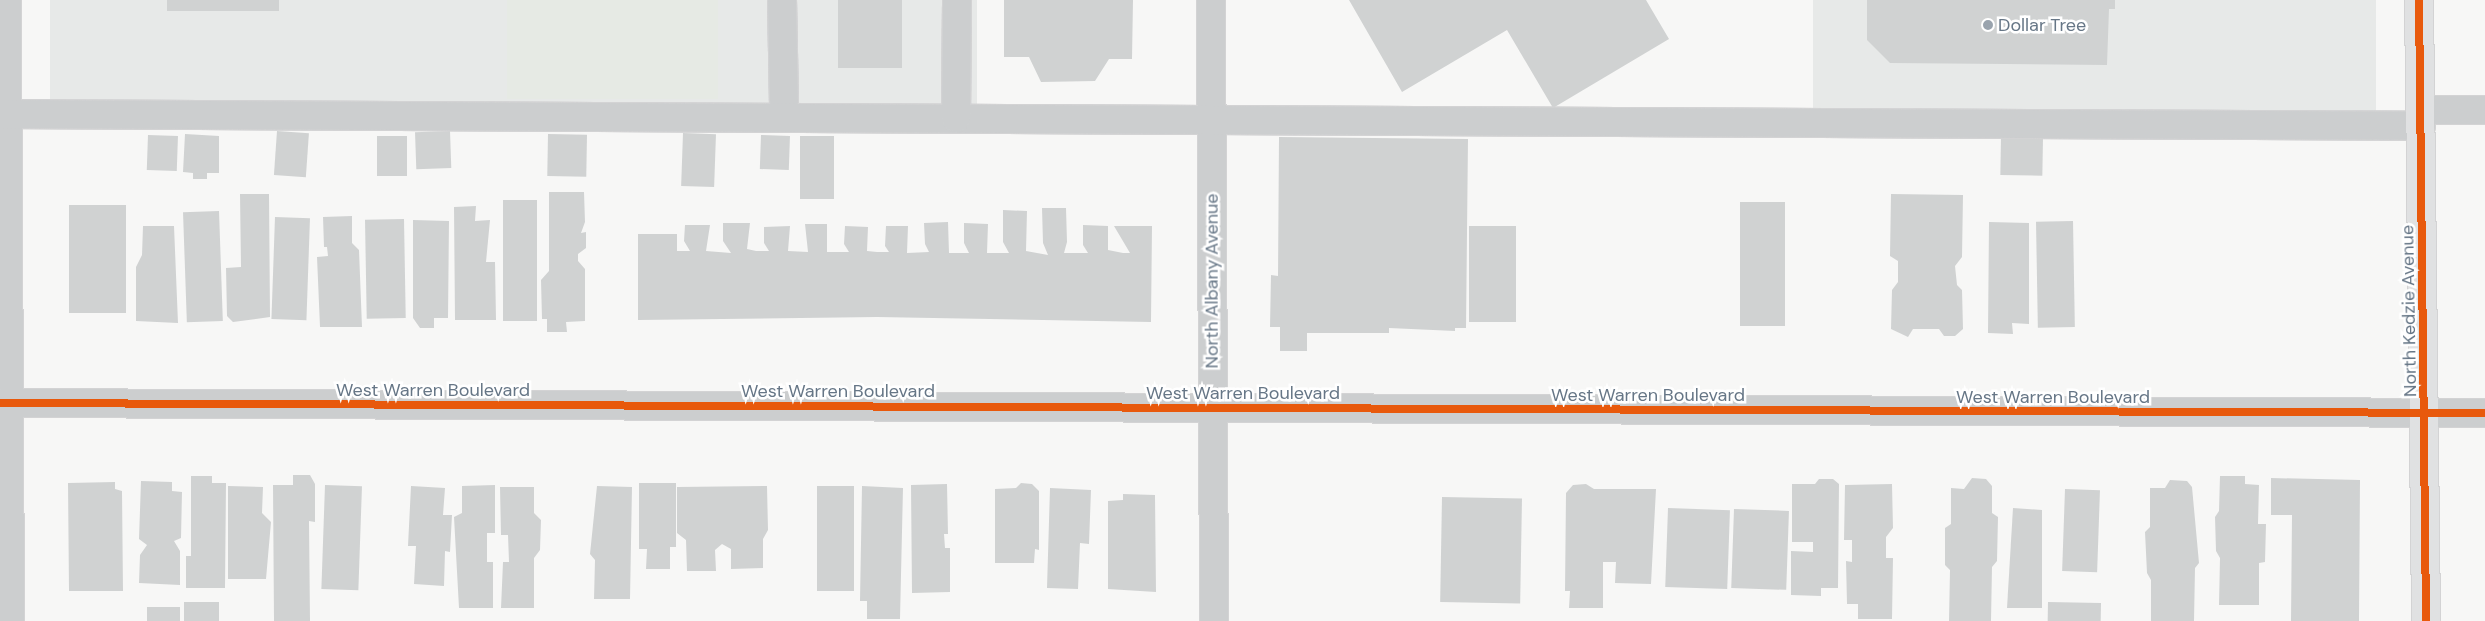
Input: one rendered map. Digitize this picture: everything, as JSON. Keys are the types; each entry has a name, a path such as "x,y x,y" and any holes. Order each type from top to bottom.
{"main road":[{"name":"North Kedzie Avenue","path":"2419,0 2426,621"}],"street":[{"path":"7,0 4,114 5,403 10,621"},
{"path":"782,0 784,102"},
{"path":"956,0 956,118"},
{"name":"North Albany Avenue","path":"1211,0 1214,621"},
{"path":"4,114 1211,119 2421,118 2485,110"},
{"name":"West Warren Boulevard","path":"5,403 2485,413"}],"shaded area":[{"path":"50,0 977,0 977,114 50,114"},
{"path":"507,0 718,0 718,99 507,99"},
{"path":"1813,0 2376,0 2376,123 1813,123"}],"building":[{"path":"167,0 279,0 279,11 167,11"},
{"path":"838,0 902,0 902,68 838,68"},
{"path":"1004,0 1133,0 1132,59 1109,59 1095,81 1041,82 1029,57 1004,57"},
{"path":"1349,0 1646,0 1669,39 1553,108 1507,30 1402,92"},
{"name":"Dollar Tree","path":"1867,0 2115,0 2115,9 2109,9 2107,65 1890,63 1867,40"},
{"path":"277,131 309,133 306,177 274,175"},
{"path":"450,131 451,168 416,169 415,132"},
{"path":"683,133 716,134 714,187 681,186"},
{"path":"185,134 219,136 219,173 207,173 207,179 193,179 193,173 183,172"},
{"path":"548,134 587,135 586,177 547,176"},
{"path":"148,135 178,136 177,171 147,170"},
{"path":"761,135 790,136 789,170 760,169"},
{"path":"377,136 407,136 407,176 377,176"},
{"path":"800,136 834,136 834,199 800,199"},
{"path":"1279,137 1468,139 1466,328 1455,328 1455,331 1389,328 1389,333 1307,333 1307,351 1280,351 1280,327 1270,327 1271,275 1278,276"},
{"path":"2001,137 2043,138 2042,176 2000,175"},
{"path":"549,192 584,192 585,222 581,233 586,232 586,248 578,254 578,261 585,269 585,321 566,322 567,332 547,332 547,319 542,319 541,280 549,271"},
{"path":"240,194 269,194 270,317 233,322 227,316 226,268 241,267"},
{"path":"1891,194 1963,195 1962,257 1955,266 1957,285 1962,290 1963,329 1955,336 1944,336 1939,329 1913,329 1908,337 1891,329 1892,290 1898,282 1898,261 1890,256"},
{"path":"503,200 537,200 537,321 503,321"},
{"path":"1740,202 1785,202 1785,326 1740,326"},
{"path":"69,205 126,205 126,313 69,313"},
{"path":"476,206 475,221 490,220 486,262 495,262 496,320 455,320 454,207"},
{"path":"1042,208 1066,208 1067,242 1064,253 1088,253 1083,245 1083,225 1108,226 1108,250 1123,253 1130,253 1114,226 1152,226 1151,322 877,317 638,320 638,234 677,234 677,251 690,251 684,241 685,225 710,225 706,251 731,253 723,241 723,223 750,223 747,249 769,251 764,243 764,227 790,226 788,251 808,252 805,224 827,224 827,252 849,252 844,244 845,226 868,227 867,251 889,252 885,246 886,226 908,226 907,253 929,252 925,244 924,223 948,222 949,253 969,253 964,243 964,223 988,224 987,253 1009,253 1003,242 1003,210 1027,211 1026,251 1048,255 1043,243"},
{"path":"219,211 223,321 187,322 183,212"},
{"path":"352,216 352,243 359,250 362,327 320,327 317,257 328,256 327,247 324,247 323,217"},
{"path":"275,217 310,218 306,320 271,319"},
{"path":"404,219 406,318 367,319 365,220"},
{"path":"413,220 449,221 448,318 434,318 434,328 420,328 413,318"},
{"path":"2073,221 2075,327 2038,328 2036,222"},
{"path":"1989,222 2029,223 2029,324 2012,323 2013,334 1988,333"},
{"path":"143,226 174,226 178,323 136,321 136,267 142,255"},
{"path":"1469,226 1516,226 1516,322 1469,322"},
{"path":"293,475 310,475 315,484 315,522 309,521 310,621 274,621 273,485 293,485"},
{"path":"191,476 212,476 212,483 226,483 225,588 186,588 186,556 191,556"},
{"path":"2220,476 2245,476 2245,484 2259,485 2258,524 2266,524 2265,562 2259,563 2259,605 2219,605 2220,558 2216,551 2215,517 2219,511"},
{"path":"1972,478 1986,479 1992,486 1992,513 1998,517 1997,561 1992,567 1991,621 1949,621 1950,570 1945,565 1945,528 1951,524 1951,488 1964,489"},
{"path":"2271,478 2360,480 2359,621 2291,621 2292,515 2271,515"},
{"path":"1819,479 1833,479 1839,484 1838,588 1821,588 1821,596 1791,595 1791,551 1813,552 1813,542 1792,542 1792,484 1815,484"},
{"path":"2170,480 2187,481 2192,487 2199,563 2195,568 2194,621 2151,621 2151,580 2147,573 2145,532 2150,527 2150,488 2165,488"},
{"path":"141,481 172,482 172,491 182,492 181,538 174,541 180,551 180,585 139,583 140,555 147,545 139,539"},
{"path":"115,482 115,489 122,491 123,591 69,591 68,483"},
{"path":"639,483 676,483 676,547 670,547 670,569 646,569 647,549 639,549"},
{"path":"1021,483 1032,484 1039,491 1039,550 1035,549 1034,563 995,563 995,489 1016,488"},
{"path":"947,484 948,534 944,534 945,548 950,548 950,592 912,593 911,485"},
{"path":"1586,484 1594,489 1656,489 1651,584 1615,583 1616,562 1603,562 1603,608 1569,608 1570,591 1565,591 1566,493 1573,485"},
{"path":"1892,484 1893,528 1886,537 1886,558 1893,558 1892,619 1858,619 1858,604 1847,604 1846,561 1852,562 1852,540 1844,540 1845,485"},
{"path":"325,485 362,486 358,590 321,589"},
{"path":"495,485 495,533 487,533 487,562 493,562 493,608 459,608 454,517 462,513 462,486"},
{"path":"228,486 263,487 262,513 271,522 266,579 228,579"},
{"path":"411,486 445,488 443,515 452,515 450,552 445,551 444,586 414,584 416,546 408,546"},
{"path":"597,486 632,487 630,599 594,599 595,560 590,554"},
{"path":"767,486 768,530 763,539 763,568 731,569 731,549 722,544 715,550 716,571 687,571 686,540 677,533 677,487"},
{"path":"817,486 854,486 854,591 817,591"},
{"path":"862,486 903,488 900,619 867,619 867,601 860,601"},
{"path":"500,487 534,487 534,513 541,520 540,550 534,558 534,608 501,608 503,562 509,562 508,535 501,535"},
{"path":"1050,488 1091,490 1089,544 1080,543 1078,589 1047,588"},
{"path":"2065,489 2100,490 2097,572 2062,571"},
{"path":"1123,494 1155,495 1156,592 1108,589 1108,501 1123,500"},
{"path":"1442,497 1522,498 1520,603 1440,602"},
{"path":"1668,508 1730,510 1727,589 1665,587"},
{"path":"2013,508 2042,510 2042,608 2007,608"},
{"path":"1734,509 1789,511 1786,590 1731,588"},
{"path":"184,602 219,602 219,621 184,621"},
{"path":"2048,602 2101,603 2101,621 2048,621"},
{"path":"147,607 180,607 180,621 147,621"}],"cycle path":[{"path":"2419,0 2426,621"},
{"path":"0,403 2485,413"}],"place":[{"name":"Dollar Tree","path":"1988,25"}]}
